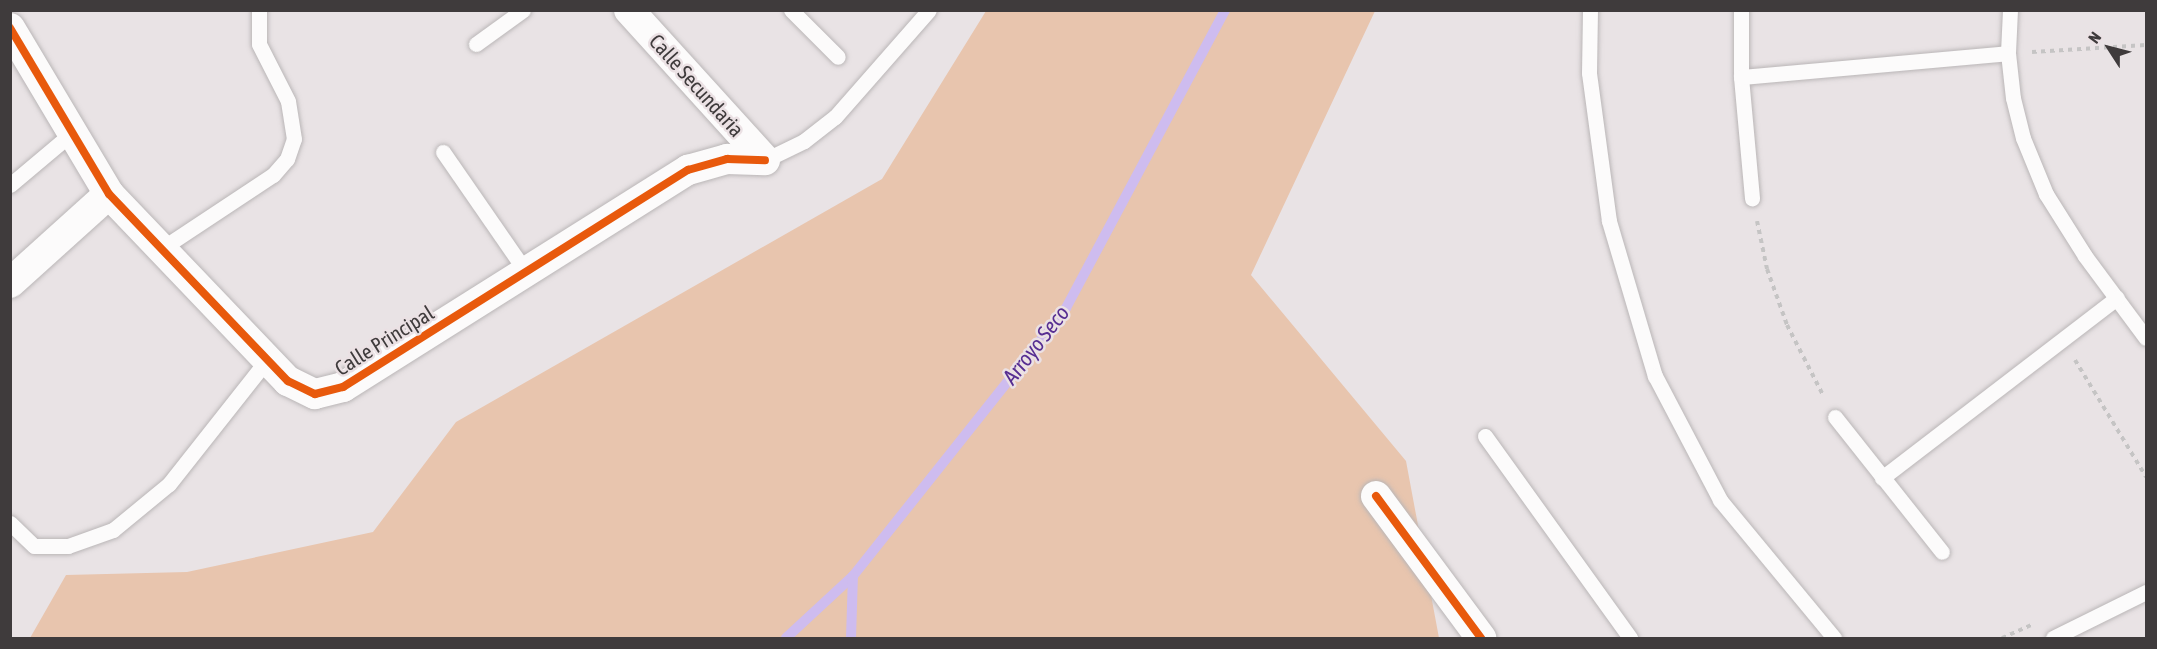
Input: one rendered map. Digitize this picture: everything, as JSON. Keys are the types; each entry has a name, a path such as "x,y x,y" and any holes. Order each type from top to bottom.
{"street":[{"name":"Calle Secundaria","path":"629,10 765,160"},
{"name":"Calle Principal","path":"10,28 109,194 267,360 300,390 330,393 688,170 727,159 765,160"},
{"path":"10,283 109,194"},
{"path":"1376,496 1481,639"}],"lane":[{"path":"161,249 273,175 287,159 294,138 288,101 259,44 259,10"},
{"path":"476,44 523,10"},
{"path":"791,10 838,57"},
{"path":"765,160 804,141 835,117 929,10"},
{"path":"1590,10 1589,73 1609,221 1655,376 1720,500 1834,639"},
{"path":"1741,10 1741,77 1752,199"},
{"path":"2010,10 2008,53 2013,98 2023,138 2046,194 2146,338"},
{"path":"1741,77 2008,53"},
{"path":"10,185 73,132"},
{"path":"443,152 526,272"},
{"path":"1882,478 2117,298"},
{"path":"10,523 34,546 68,546 113,530 169,484 267,360"},
{"path":"1835,417 1942,552"},
{"path":"1485,436 1630,639"},
{"path":"2053,639 2146,592"}],"path":[{"path":"2008,53 2146,45"},
{"path":"1752,199 1767,269 1787,325 1835,417"},
{"path":"2063,341 2146,477"}],"shaded area":[{"path":"986,11 1375,11 1251,275 1406,461 1439,638 30,638 66,575 187,572 373,532 456,422 882,179"}],"waterway":[{"name":"Arroyo Seco","path":"786,638 853,576 1066,308 1225,10"},
{"path":"851,638 853,576"}],"cycle path":[{"path":"10,28 109,194 288,381 315,394 343,387 688,170 727,159 765,160"},
{"path":"1376,496 1481,638"}]}
